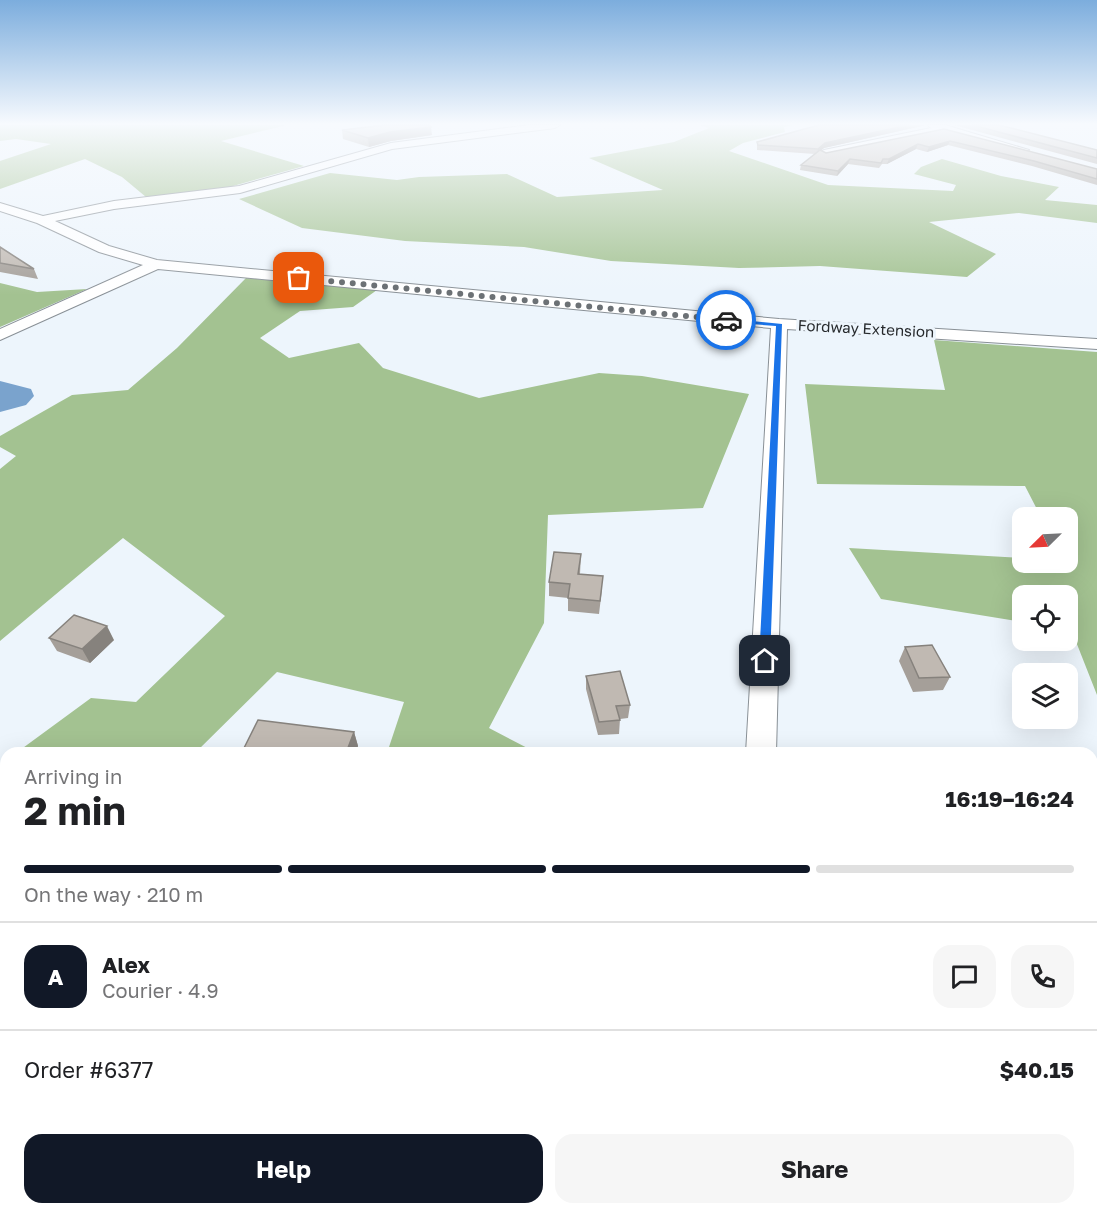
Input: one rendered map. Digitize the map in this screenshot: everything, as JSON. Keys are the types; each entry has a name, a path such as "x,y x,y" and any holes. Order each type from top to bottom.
{"street":[{"path":"42,220 114,206 250,187 268,182"},
{"name":"Fordway Extension","path":"0,207 42,220 104,249 156,264 779,324 1097,344"},
{"path":"0,335 156,264"},
{"path":"761,747 779,324"}],"green space":[{"path":"0,182 21,182 0,189"},
{"path":"128,182 248,182 219,190 146,197"},
{"path":"300,182 524,182 557,197 663,190 644,182 818,182 828,185 953,191 956,185 943,182 1031,182 1059,187 1045,200 1097,205 1097,223 1019,213 929,222 996,254 967,277 820,266 739,268 611,261 524,247 405,241 302,228 239,199"},
{"path":"246,278 377,290 353,307 300,311 260,338 289,358 359,343 383,368 479,398 599,373 642,376 749,394 703,508 548,515 544,623 489,728 525,747 389,747 404,702 277,672 201,747 24,747 91,698 136,702 225,616 123,538 0,641 0,469 16,456 0,447 0,436 72,395 128,390 177,348"},
{"path":"0,283 37,292 87,289 0,327"},
{"path":"934,340 1097,352 1097,695 1078,647 1078,585 1012,585 1012,620 881,599 849,548 1012,557 1012,573 1078,573 1078,507 1036,507 1025,486 817,484 805,384 945,390"}],"water":[{"path":"0,381 31,389 34,396 26,405 0,412"}],"building":[{"path":"0,247 34,269 0,263"},
{"path":"554,552 581,554 578,574 603,576 600,601 568,598 570,584 549,582"},
{"path":"74,615 107,626 82,649 49,638"},
{"path":"932,645 950,677 919,678 905,647"},
{"path":"620,671 630,705 616,706 620,720 599,722 586,676"},
{"path":"258,720 354,732 348,747 244,747"}],"way so far":[{"path":"299,278 726,320"}],"route":[{"path":"726,320 779,324 765,661"}]}
